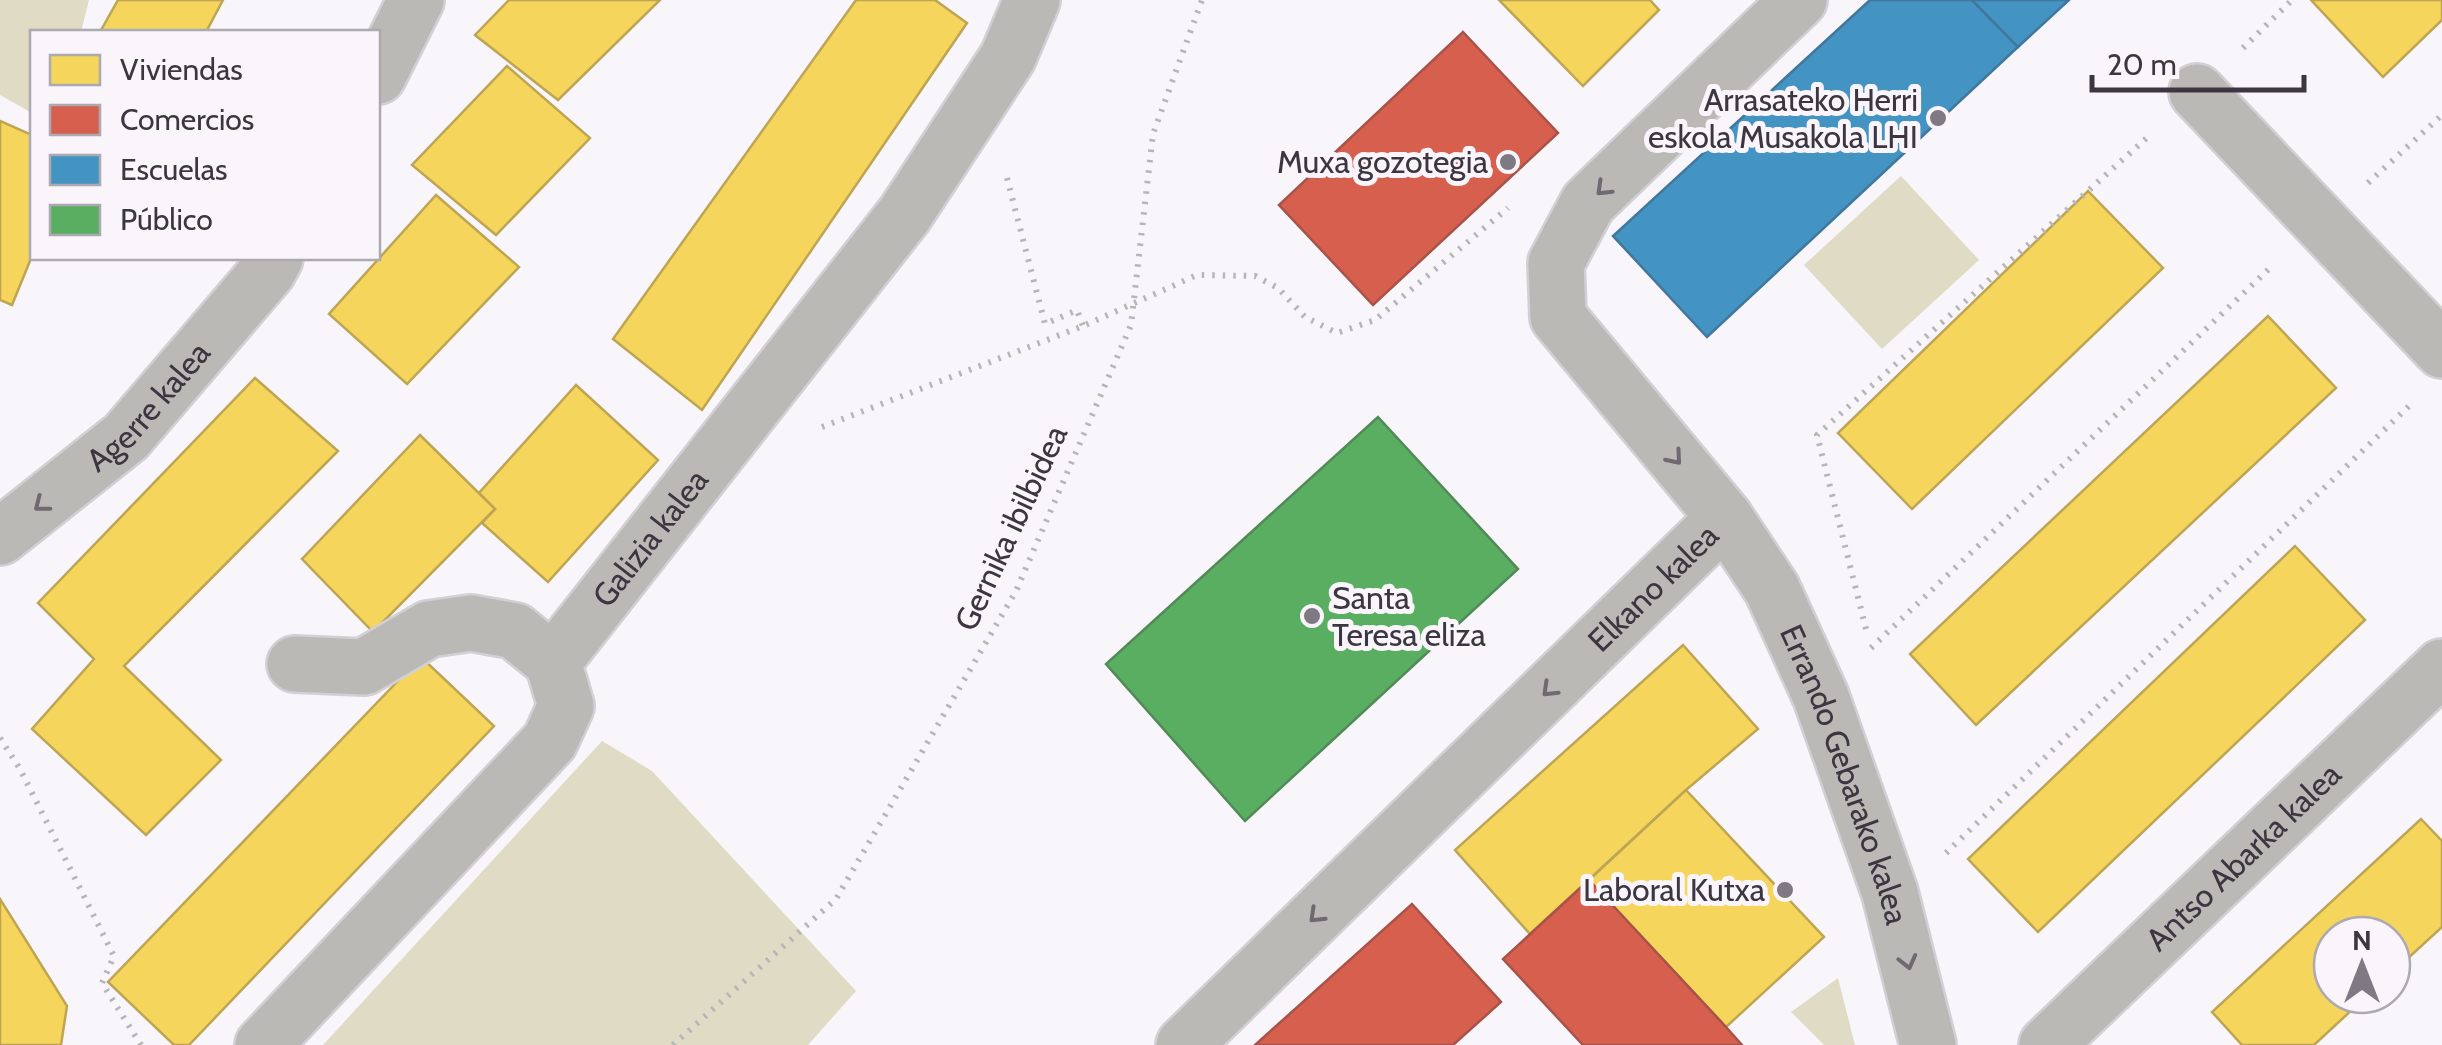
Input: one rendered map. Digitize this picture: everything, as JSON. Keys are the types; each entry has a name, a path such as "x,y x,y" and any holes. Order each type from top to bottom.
{"street":[{"path":"380,72 416,0"},
{"name":"Galizia kalea","path":"553,662 905,214 1008,57 1032,0"},
{"name":"Elkano kalea","path":"1184,1045 1726,518 1558,317 1556,264 1588,203 1798,0"},
{"path":"2197,92 2431,373"},
{"name":"Agerre kalea","path":"0,536 126,438 273,260"},
{"name":"Errando Gebarako kalea","path":"1726,518 1772,589 1821,697 1890,894 1928,1045"},
{"path":"263,1045 550,741 566,706 553,662 515,630 471,624 429,629 364,667 296,664"},
{"name":"Antso Abarka kalea","path":"2047,1045 2442,667"}],"path":[{"name":"Gernika ibilbidea","path":"673,1045 836,899 1016,592 1131,325 1153,134 1202,0"},
{"path":"1876,666 1818,435 2197,92 2292,0"},
{"path":"2359,191 2442,115"},
{"path":"1006,174 1045,324 1077,310 1083,326"},
{"path":"812,430 1083,326 1197,275 1255,276 1278,288 1305,317 1337,333 1375,320 1511,206"},
{"path":"1871,648 2280,259"},
{"path":"1935,864 2410,406 2431,373"},
{"path":"2397,391 2410,406"},
{"path":"0,738 20,769 114,956 102,984 141,1045"}],"shaded area":[{"path":"0,0 89,0 82,30 30,30 30,112 0,95"},
{"path":"1901,176 1979,260 1882,349 1804,265"},
{"path":"602,741 652,771 856,991 808,1045 323,1045"},
{"path":"1838,978 1855,1045 1824,1045 1791,1012"}],"building: Viviendas":[{"path":"118,0 223,0 207,30 101,30"},
{"path":"509,0 660,0 558,100 475,35"},
{"path":"856,0 935,0 967,23 702,410 613,339"},
{"path":"1499,0 1650,0 1659,10 1583,86"},
{"path":"2311,0 2442,0 2442,20 2383,77"},
{"path":"507,66 590,138 496,235 412,165"},
{"path":"0,121 30,134 30,260 12,305 0,300"},
{"path":"2088,191 2163,268 1912,509 1838,433"},
{"path":"436,195 519,267 407,384 329,314"},
{"path":"2268,316 2336,388 1976,725 1910,654"},
{"path":"255,378 338,451 124,666 221,760 146,835 32,729 94,659 38,603"},
{"path":"576,385 658,460 548,582 482,523 495,509 479,493"},
{"path":"420,435 495,509 373,632 302,559"},
{"path":"2295,546 2365,620 2038,932 1968,859"},
{"path":"1683,645 1758,729 1530,934 1455,850"},
{"path":"421,657 494,726 189,1045 174,1045 108,982"},
{"path":"1686,790 1824,937 1726,1027 1589,880"},
{"path":"2421,819 2442,841 2442,927 2412,955 2412,915 2317,915"},
{"path":"0,899 67,1006 61,1045 0,1045"},
{"path":"2312,920 2312,1015 2346,1015 2314,1045 2242,1045 2212,1012"}],"building: Comercios":[{"path":"1463,32 1558,133 1373,305 1279,205"},
{"path":"1589,880 1742,1045 1583,1045 1503,959"},
{"path":"1412,904 1501,1002 1453,1045 1255,1045"}],"building: Escuelas":[{"path":"1870,0 1972,0 2018,47 1707,337 1613,236"},
{"path":"1972,0 2069,0 2018,47"}],"building: Público":[{"name":"Santa Teresa eliza","path":"1378,417 1518,569 1245,821 1106,664"}],"place":[{"name":"Arrasateko Herri eskola Musakola LHI","path":"1938,118"},
{"name":"Muxa gozotegia","path":"1508,162"},
{"name":"Santa Teresa eliza","path":"1312,616"},
{"name":"Laboral Kutxa","path":"1785,890"}]}
